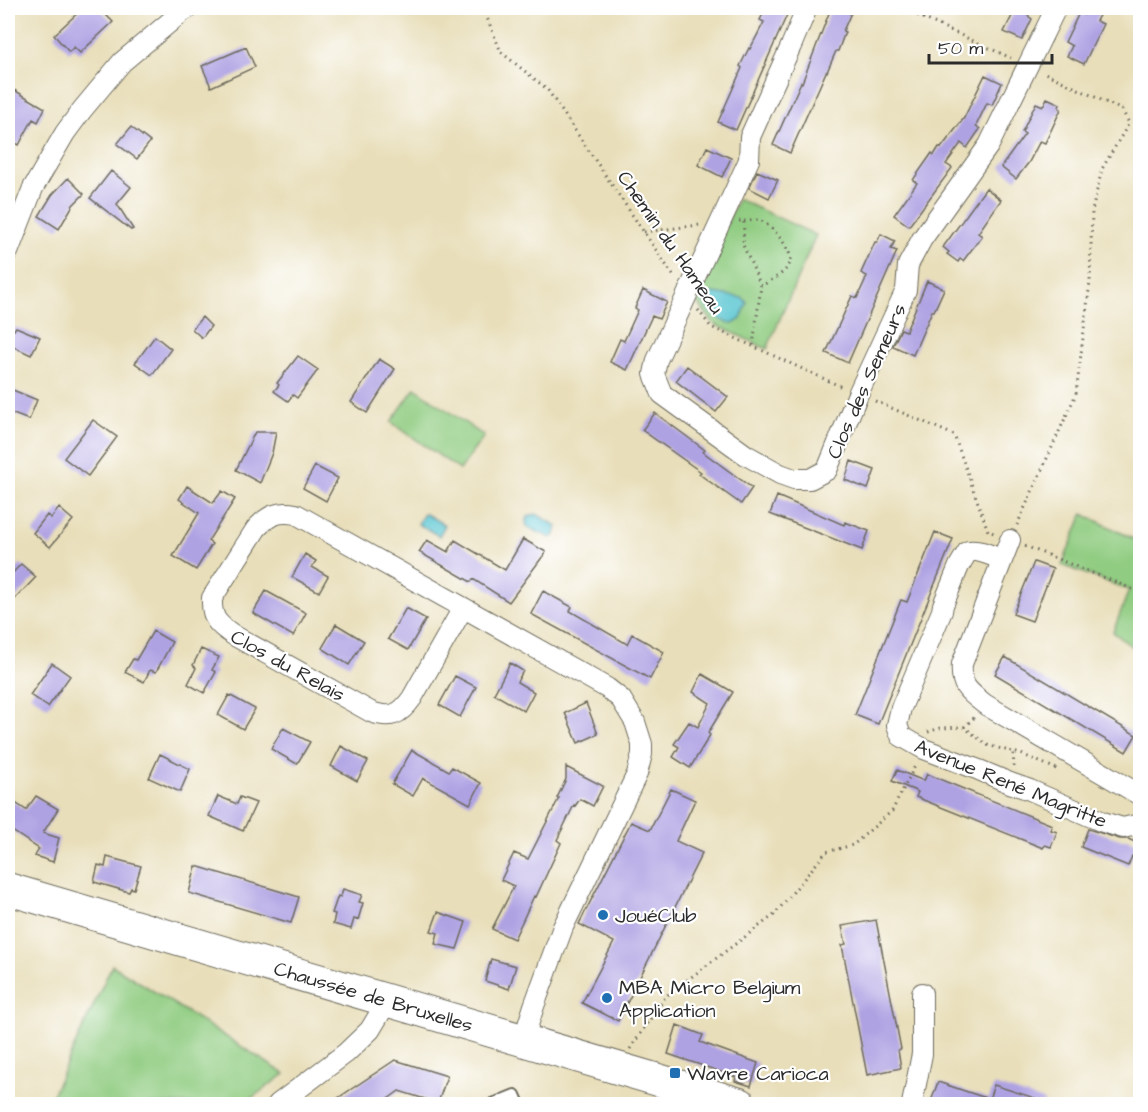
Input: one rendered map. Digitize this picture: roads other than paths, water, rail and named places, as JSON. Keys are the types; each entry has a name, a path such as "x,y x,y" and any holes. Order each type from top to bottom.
{"main road":[{"name":"Chaussée de Bruxelles","path":"8,888 740,1104"}],"street":[{"name":"Clos des Semeurs","path":"807,8 750,137 749,160 657,360 654,374 662,394 746,455 794,479 810,479 827,470 858,394 906,290 909,265 922,239 989,145 1056,8"},
{"path":"8,252 33,188 65,133 122,62 183,9"},
{"name":"Clos du Relais","path":"463,608 412,698 403,710 391,716 371,712 234,636 221,627 211,611 212,598 264,519 285,512 296,514 547,653 607,688 621,699 631,715 642,744 637,774 563,927 523,1041"},
{"name":"Avenue René Magritte","path":"1010,540 962,664 964,686 986,705 1140,795"},
{"name":"Avenue René Magritte","path":"1002,560 972,550 968,551 959,566 901,708 897,725 901,736 924,748 1103,822 1124,828 1140,824"},
{"path":"912,1104 922,1053 922,993"},
{"path":"279,1104 346,1053 369,1030 388,1000"}],"lane":[{"path":"494,1104 515,1095 519,1104"}],"water":[{"path":"708,294 743,298 747,303 741,319 733,324 728,323 707,308 702,299"},
{"path":"424,513 445,525 439,536 418,524"},
{"path":"536,514 557,526 555,535 551,538 527,527 526,521 529,516"}],"place":[{"name":"JouéClub","path":"603,915"},
{"name":"MBA Micro Belgium Application","path":"607,998"},
{"name":"Wavre Carioca","path":"675,1073"}]}
